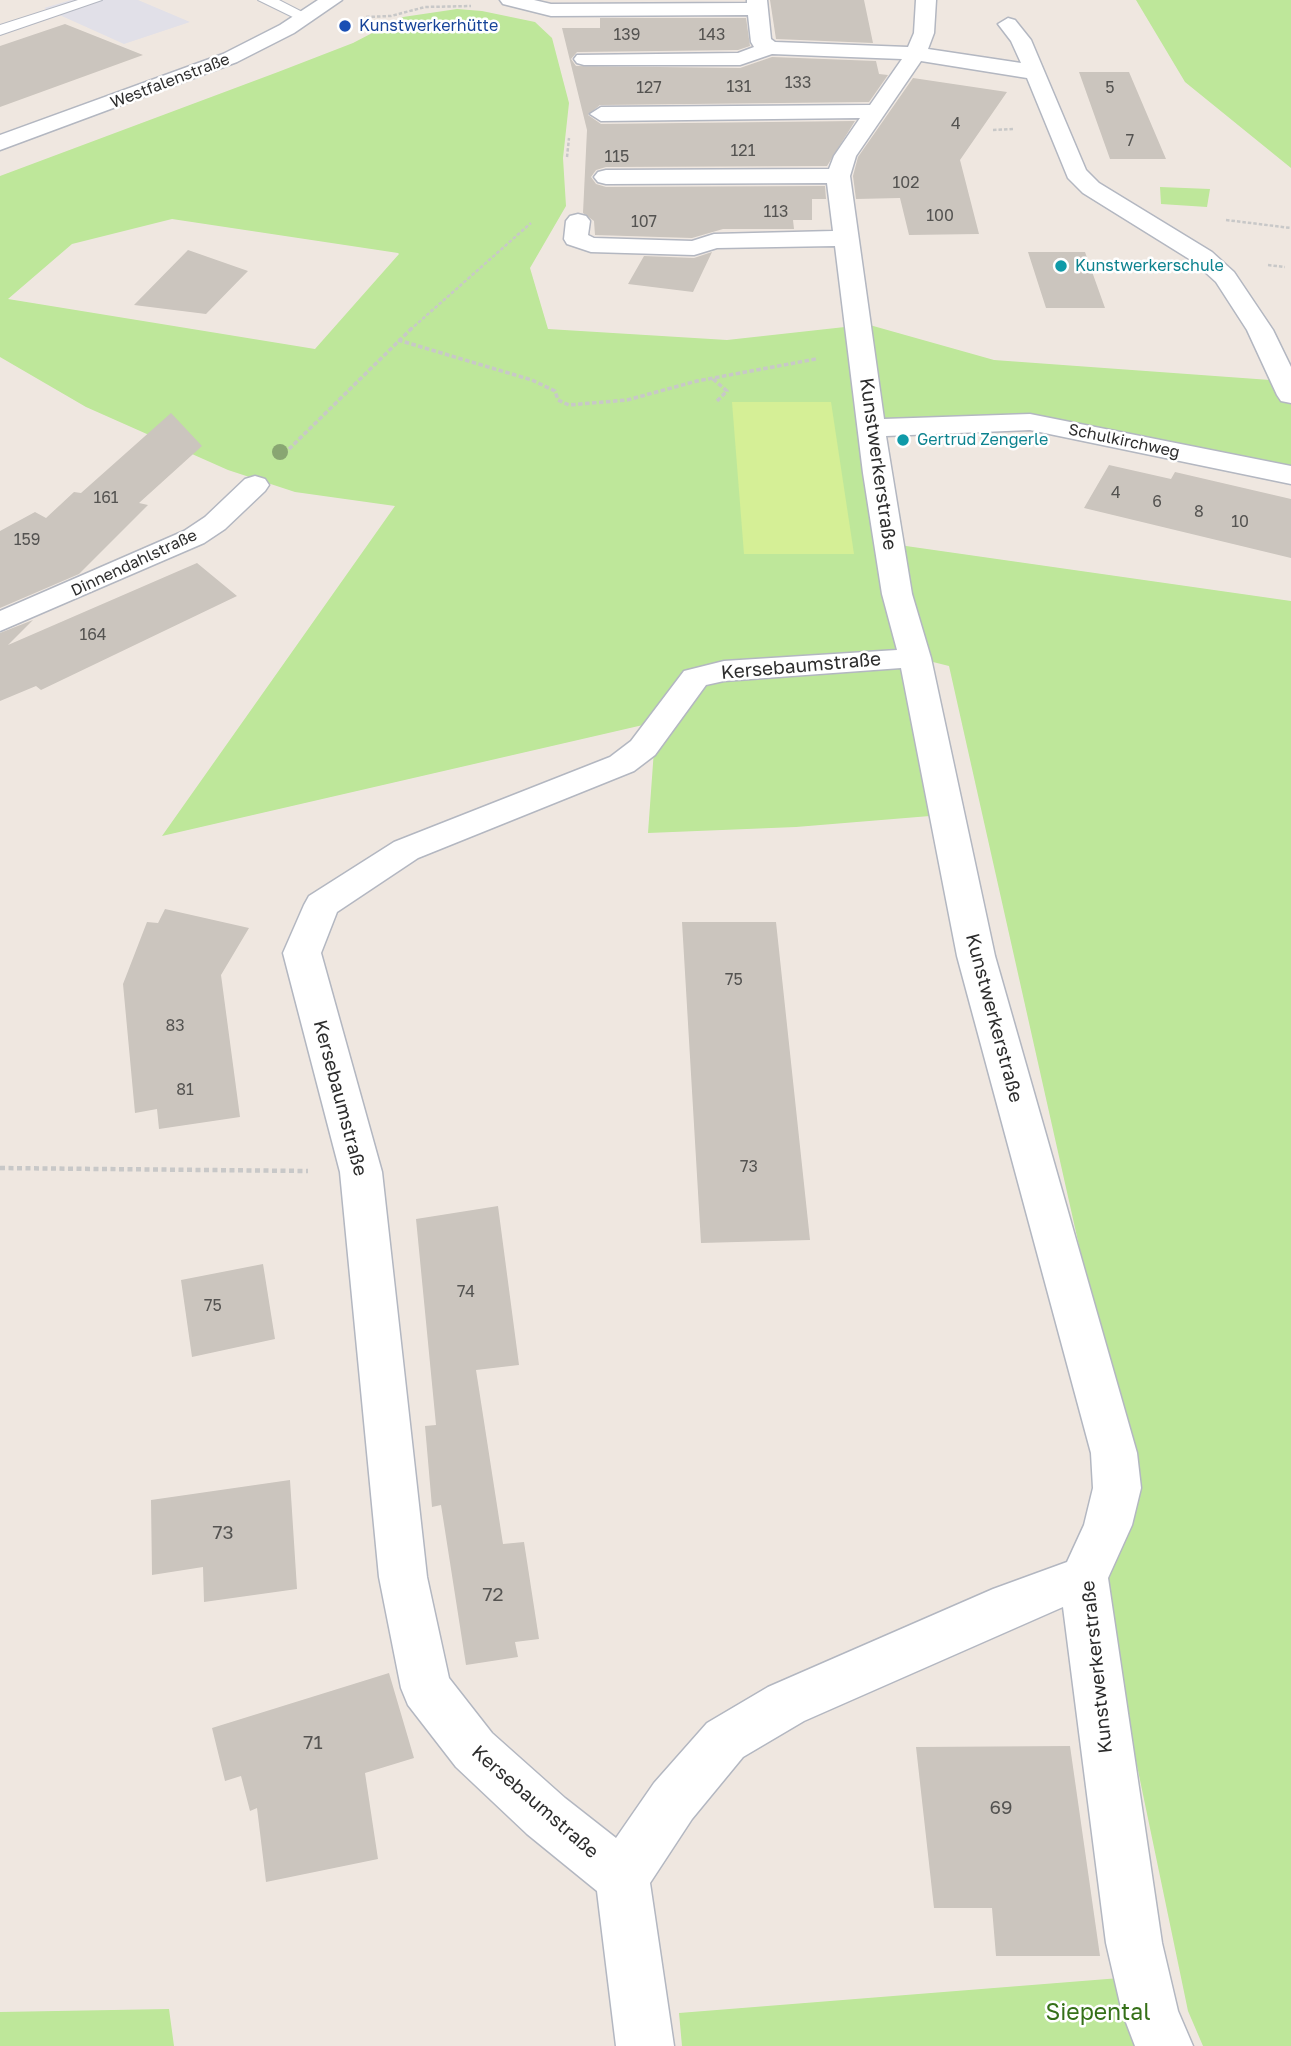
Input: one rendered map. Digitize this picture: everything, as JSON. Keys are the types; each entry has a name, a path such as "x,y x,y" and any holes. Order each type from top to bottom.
{"street":[{"name":"Westfalenstraße","path":"0,143 230,58 306,18 332,0"},
{"path":"510,0 551,10 758,4 761,42 770,48"},
{"path":"606,177 838,176 845,156 915,54 924,33 926,0"},
{"path":"1008,24 1021,40 1076,173 1091,188 1203,257 1225,277 1260,330 1291,395"},
{"path":"584,59 740,59 770,48 915,54 1012,67 1036,74"},
{"path":"601,114 877,111"},
{"name":"Kunstwerkerstraße","path":"838,176 897,594 915,658 976,957 1114,1453 1117,1488 1108,1525 1084,1578 1134,1943 1150,2012 1164,2046"},
{"path":"578,221 576,239 591,245 694,248 714,241 847,238"},
{"name":"Schulkirchweg","path":"873,428 1030,422 1291,475"},
{"name":"Dinnendahlstraße","path":"0,622 194,537 215,523 255,485"},
{"name":"Kersebaumstraße","path":"622,1877 546,1815 474,1750 426,1688 402,1577 361,1172 302,953 322,905 406,850 622,764 643,748 695,678 724,671 915,658"},
{"path":"645,2046 622,1877 673,1801 725,1740 798,1698 1010,1605 1084,1578"}],"lane":[{"path":"0,30 94,0"},
{"path":"266,0 306,18"}],"path":[{"path":"357,18 391,16 425,7 482,7"},
{"path":"566,159 570,134"},
{"path":"255,485 398,340 535,219"},
{"path":"398,340 532,380 558,393 558,400 564,404 627,400 712,378 861,352"},
{"path":"712,378 727,391 717,401"},
{"path":"0,1168 267,1170"}],"shaded area":[{"path":"71,0 138,0 190,22 124,44 44,8"}],"green space":[{"path":"1136,0 1291,0 1291,168 1185,82"},
{"path":"457,9 482,11 535,22 552,38 569,103 563,158 566,206 530,268 548,329 727,340 854,326 908,653 930,816 796,827 648,833 656,722 162,836 395,506 295,492 228,470 86,407 0,357 0,176 353,43 403,17","holes":["172,219 398,253 315,349 8,299 72,244"]},
{"path":"1160,187 1210,189 1207,207 1161,204"},
{"path":"859,322 994,360 1284,381 1291,400 1291,476 1017,422 878,424"},
{"path":"732,402 831,402 854,554 744,554"},
{"path":"899,545 1291,601 1291,2046 1203,2046 1188,2011 1098,1578 1132,1482 949,666 925,660"},
{"name":"Siepental","path":"1120,1978 1150,2046 682,2046 679,2013"},
{"path":"169,2009 174,2046 0,2046 0,2012"}],"building":[{"path":"770,0 864,0 873,43 776,39"},
{"path":"600,18 746,18 750,46 738,50 577,52 571,59 576,66 740,68 772,57 876,61 879,74 888,75 869,102 600,105 588,115 601,124 855,121 827,166 606,167 596,170 591,177 596,184 606,187 825,186 826,199 812,199 812,220 793,220 794,229 723,229 692,238 595,235 594,221 583,213 587,130 562,28 600,28"},
{"path":"65,24 143,55 0,107 0,46"},
{"path":"1079,72 1129,72 1166,159 1110,159"},
{"path":"913,78 1007,92 960,160 979,234 909,235 900,198 856,199 853,176 858,157"},
{"path":"188,250 248,271 206,314 134,305"},
{"path":"712,252 693,292 628,284 644,256 694,258"},
{"name":"Kunstwerkerschule","path":"1028,252 1085,252 1105,308 1046,308"},
{"path":"171,413 202,446 139,503 148,505 79,574 0,608 0,531 35,512 46,518 74,492 81,493"},
{"path":"1109,465 1171,479 1175,472 1291,499 1291,558 1084,508"},
{"path":"197,563 237,596 41,690 36,686 0,701 0,633 33,620 8,645"},
{"path":"165,909 249,928 221,975 240,1117 159,1129 157,1109 135,1113 123,984 147,922 158,923"},
{"path":"682,922 776,922 810,1240 701,1243"},
{"path":"498,1206 519,1365 476,1370 503,1544 524,1542 539,1639 515,1642 518,1657 466,1665 441,1505 432,1507 425,1426 436,1425 416,1219"},
{"path":"263,1264 275,1339 192,1357 181,1280"},
{"path":"290,1480 297,1589 204,1602 203,1567 152,1575 151,1500"},
{"path":"389,1673 414,1758 365,1773 378,1859 266,1882 257,1808 250,1811 241,1776 225,1781 212,1728"},
{"path":"1070,1746 1100,1956 996,1956 992,1908 934,1908 916,1747"}],"place":[{"name":"Kunstwerkerhütte","path":"345,26"},
{"name":"Kunstwerkerschule","path":"1061,266"},
{"name":"Gertrud Zengerle","path":"903,440"}]}
